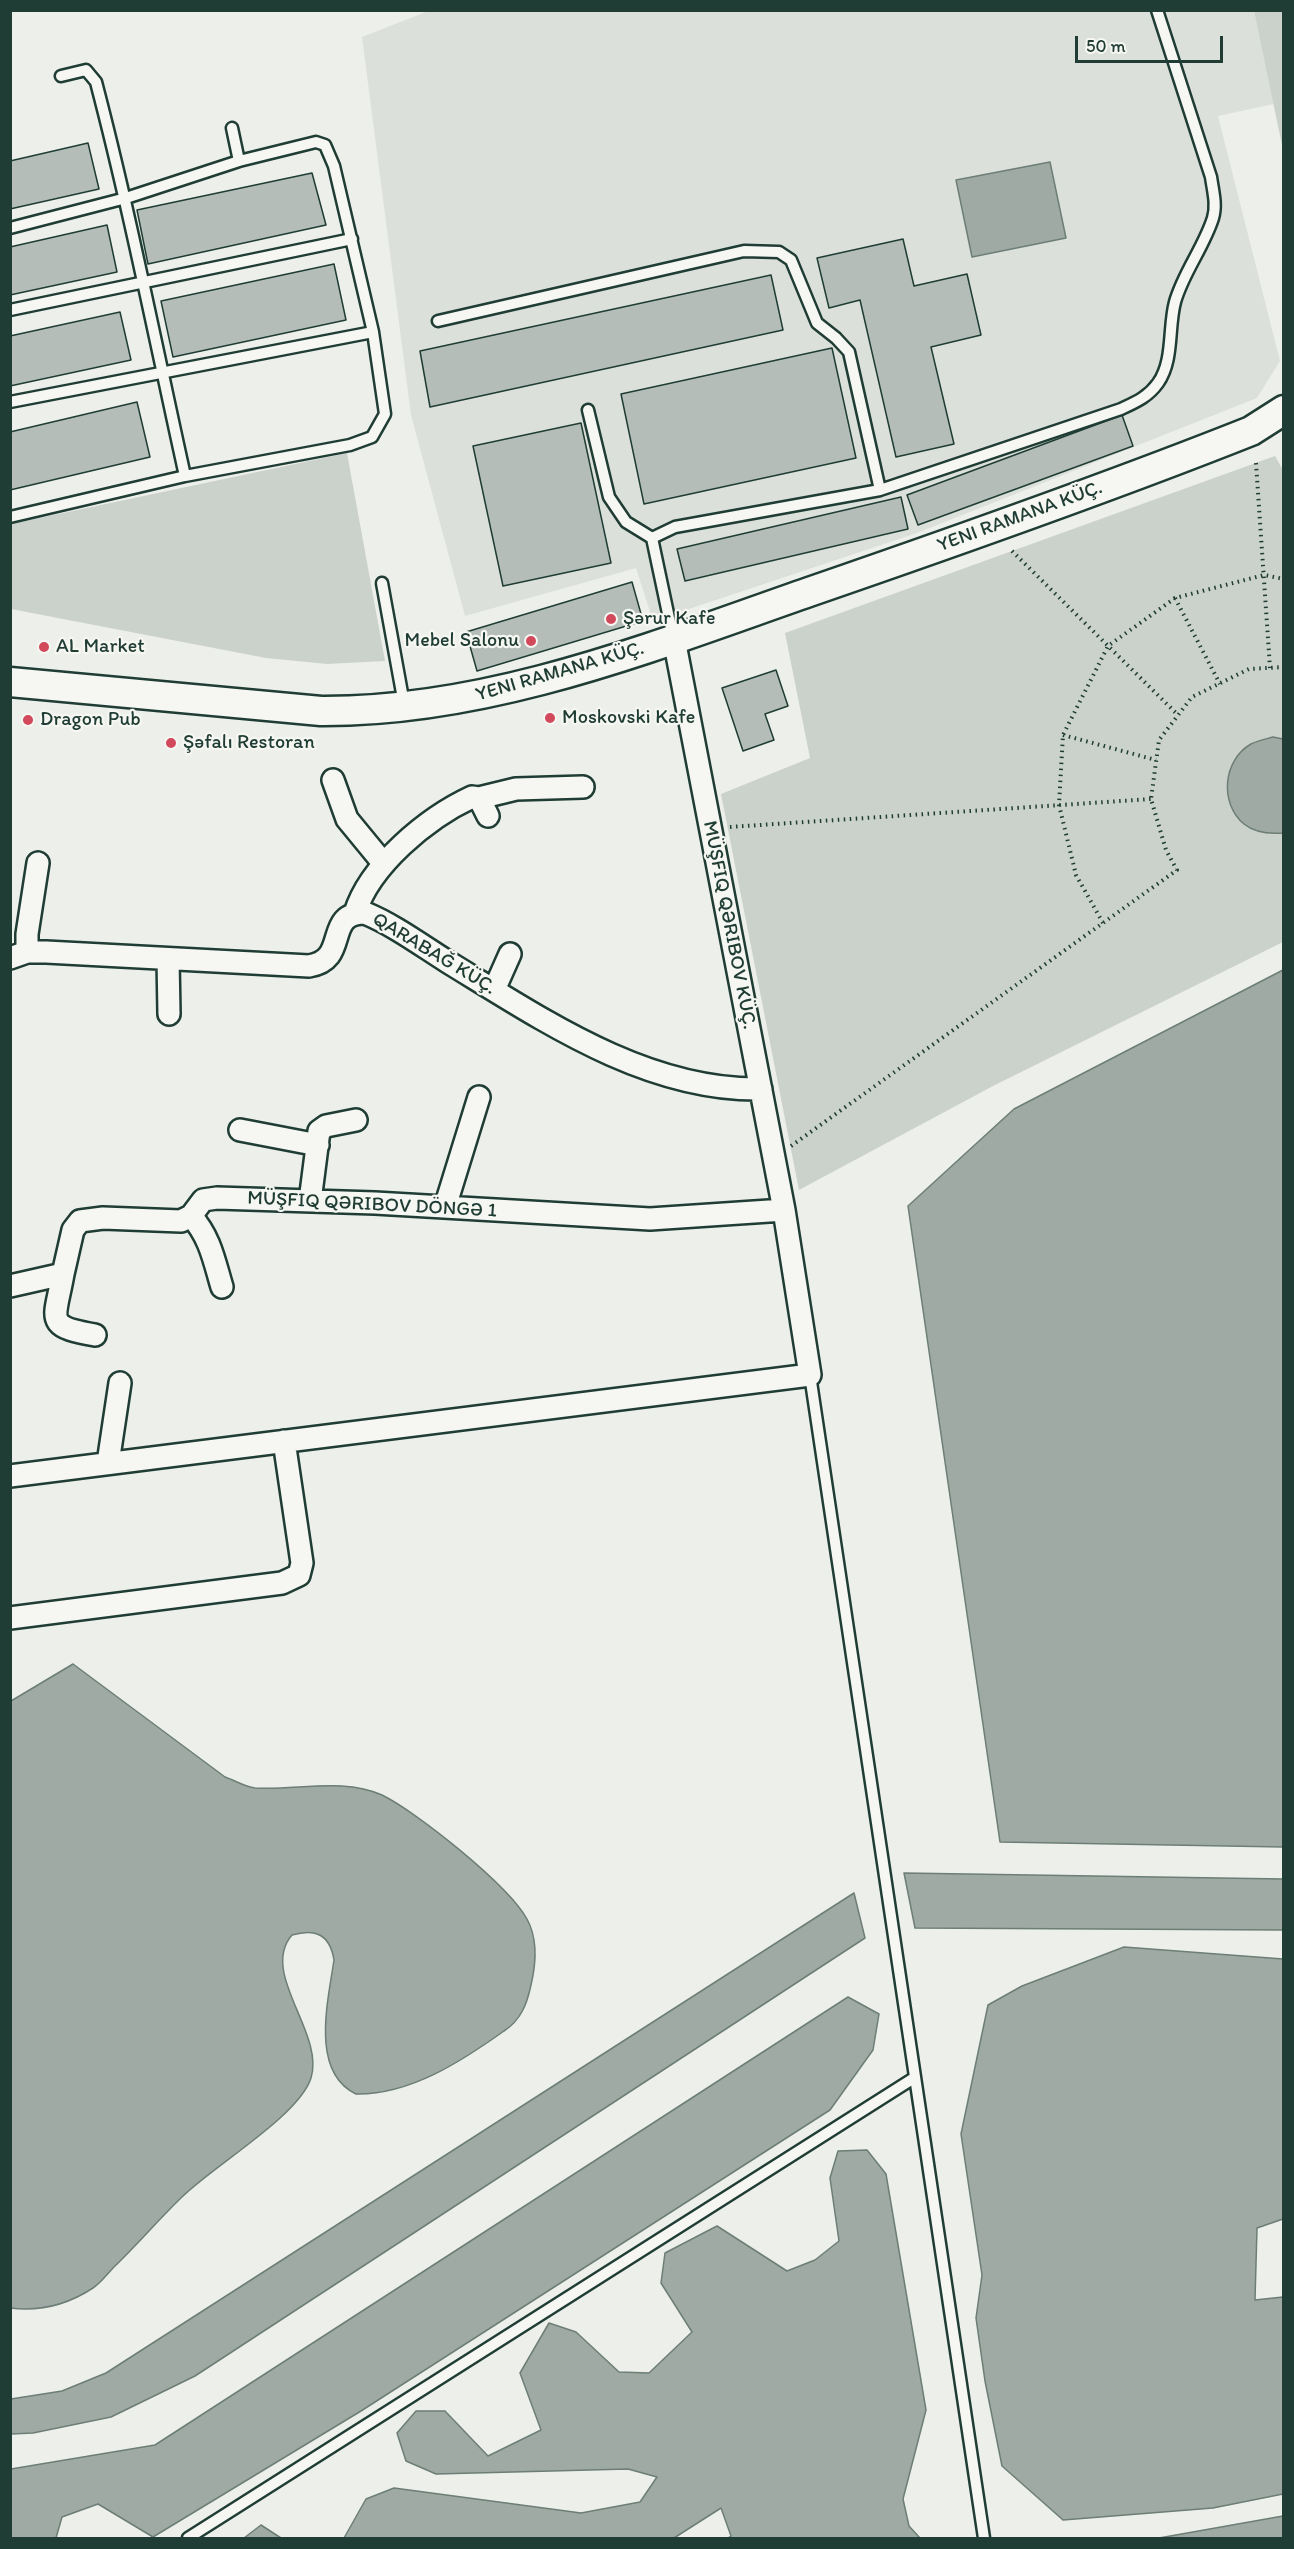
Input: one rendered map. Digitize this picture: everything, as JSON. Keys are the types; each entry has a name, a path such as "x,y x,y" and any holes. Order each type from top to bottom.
{"street":[{"name":"YENI RAMANA KÜÇ.","path":"10,682 321,711 370,711 498,691 674,639 1030,515 1251,431 1284,410"},
{"name":"MÜŞFIQ QƏRIBOV KÜÇ.","path":"674,639 784,1210 810,1375"},
{"path":"333,780 347,819 384,864"},
{"path":"355,913 368,882 384,864 407,841 461,802 472,797 484,807 516,789 583,787"},
{"path":"19,955 27,934 38,863"},
{"name":"QARABAĞ KÜÇ.","path":"19,955 309,966 320,964 330,957 342,922 355,913 375,917 580,1040 685,1082 729,1090 761,1089"},
{"path":"494,990 510,954"},
{"path":"168,959 169,1014"},
{"path":"445,1207 479,1097"},
{"path":"310,1201 320,1131 326,1126 356,1120"},
{"path":"240,1130 318,1145"},
{"name":"MÜŞFIQ QƏRIBOV DÖNGƏ 1","path":"191,1216 203,1200 217,1198 445,1207 650,1219 784,1210"},
{"path":"95,1335 66,1330 59,1325 56,1317 73,1230 80,1221 103,1218 181,1221 191,1216 203,1230 210,1245 222,1287"},
{"path":"10,1286 63,1274"},
{"path":"10,1476 810,1375"},
{"path":"108,1463 120,1383"},
{"path":"10,1618 282,1583 299,1575 302,1563 284,1441"}],"lane":[{"path":"652,538 675,527 880,490 1121,409 1145,398 1159,381 1169,350 1174,304 1213,218 1215,201 1211,177 1157,10"},
{"path":"61,76 86,70 96,82 126,198 141,284 185,476"},
{"path":"232,128 239,161"},
{"path":"10,228 126,198 239,161 316,142 325,145 334,166 373,332 385,414 372,437 350,445 185,476 10,517"},
{"path":"10,310 352,239"},
{"path":"438,321 744,250 779,252 791,260 817,323 849,352 880,490"},
{"path":"10,402 373,332"},
{"path":"588,410 609,497 626,522 652,538 674,639"},
{"path":"382,583 404,707"},
{"path":"810,1375 984,2538"},
{"path":"188,2538 914,2078"}],"path":[{"path":"1256,463 1270,668"},
{"path":"1012,551 1178,715"},
{"path":"1103,923 1076,875 1059,805 1063,735 1108,646 1174,598 1264,575 1284,579"},
{"path":"1174,598 1220,684"},
{"path":"790,1146 1176,870 1166,850 1151,798 1159,740 1192,697 1249,669 1284,667"},
{"path":"1063,735 1156,760"},
{"path":"727,827 1151,798"}],"shaded area":[{"path":"431,10 1254,11 1274,104 1218,116 1280,361 1257,398 917,533 653,621 636,568 465,616 411,415 362,37"},
{"path":"1254,11 1283,11 1283,150"},
{"path":"1050,162 1066,238 972,257 956,180"},
{"path":"347,453 385,661 327,664 266,658 11,609 11,524"},
{"path":"1275,456 1283,470 1283,942 993,1086 799,1190 721,794 810,758 785,633"},
{"path":"1273,737 1283,739 1283,833 1263,832 1244,824 1236,815 1228,794 1230,771 1242,751 1253,743"},
{"path":"1283,970 1283,1847 1000,1842 908,1206 1014,1109"},
{"path":"73,1664 225,1777 243,1785 255,1788 351,1787 382,1795 398,1804 461,1851 517,1905 531,1927 535,1952 534,1969 525,2005 510,2027 471,2054 434,2074 396,2089 356,2094 342,2084 332,2070 327,2053 326,2015 334,1960 332,1951 325,1939 315,1933 292,1935 284,1950 283,1967 313,2060 311,2078 303,2093 273,2124 182,2197 96,2286 63,2303 43,2308 21,2309 10,2308 11,1701"},
{"path":"904,1873 1283,1879 1283,1930 915,1928"},
{"path":"854,1893 865,1938 195,2376 111,2417 33,2433 11,2434 11,2399 62,2391 106,2373"},
{"path":"1124,1947 1283,1959 1283,2219 1257,2228 1255,2300 1283,2297 1283,2494 1213,2508 1063,2520 1002,2466 985,2381 976,2318 982,2275 961,2134 988,2005 1022,1986"},
{"path":"848,1997 879,2014 873,2050 830,2110 361,2411 153,2537 98,2504 62,2517 56,2538 11,2538 11,2469 155,2445"},
{"path":"867,2150 886,2174 926,2410 903,2499 909,2526 920,2538 728,2538 731,2536 721,2508 674,2538 344,2538 366,2499 394,2488 581,2513 640,2502 657,2477 628,2469 436,2474 406,2461 397,2433 416,2411 445,2411 488,2456 541,2430 520,2373 549,2323 576,2332 619,2372 649,2373 692,2332 661,2283 665,2253 717,2226 787,2271 815,2260 839,2241 830,2178 838,2151"},
{"path":"1283,2516 1283,2538 1159,2538"},
{"path":"261,2525 281,2538 244,2538"}],"building":[{"path":"88,143 99,189 10,209 10,161"},
{"path":"312,173 326,225 148,264 137,210"},
{"path":"107,225 117,272 10,295 10,247"},
{"path":"903,239 914,286 967,274 981,335 931,347 954,444 896,457 860,300 829,308 817,258"},
{"path":"334,264 346,320 173,357 161,301"},
{"path":"771,275 783,330 430,407 420,351"},
{"path":"120,312 131,360 10,386 10,336"},
{"path":"832,348 856,458 644,504 621,394"},
{"path":"137,402 150,457 10,490 10,432"},
{"path":"1122,415 1133,446 918,525 907,495"},
{"path":"581,423 611,563 503,586 473,446"},
{"path":"901,497 908,529 685,581 677,549"},
{"path":"632,582 643,621 477,671 466,632"},
{"path":"776,670 788,706 765,714 774,740 743,751 722,688"}],"place":[{"name":"Şərur Kafe","path":"611,619"},
{"name":"Mebel Salonu","path":"531,641"},
{"name":"AL Market","path":"44,647"},
{"name":"Moskovski Kafe","path":"550,718"},
{"name":"Dragon Pub","path":"28,720"},
{"name":"Şəfalı Restoran","path":"171,743"}]}
